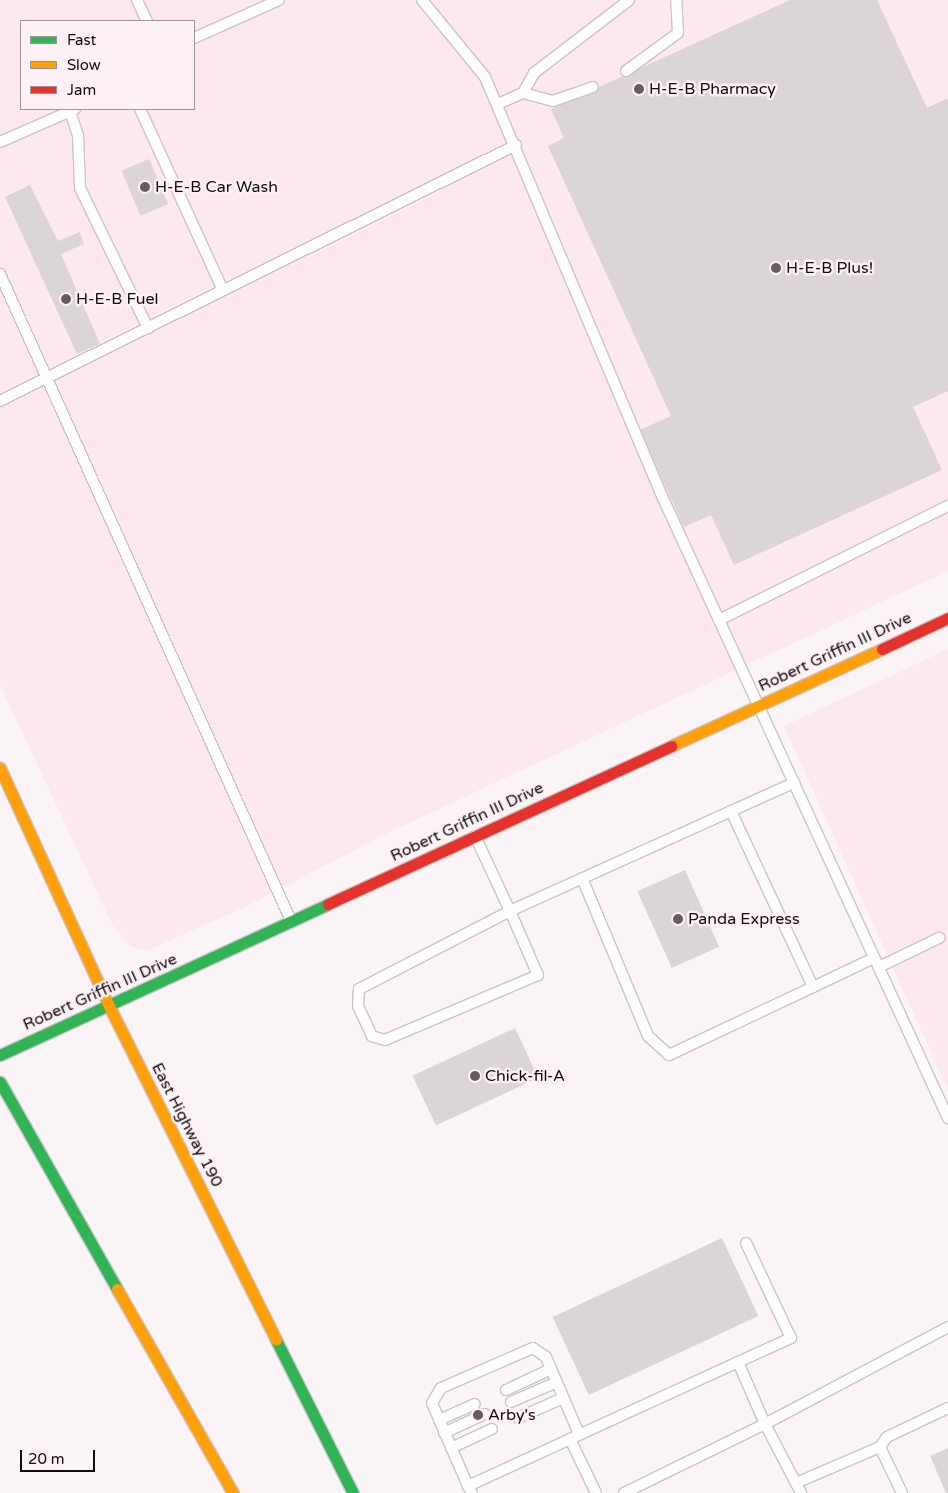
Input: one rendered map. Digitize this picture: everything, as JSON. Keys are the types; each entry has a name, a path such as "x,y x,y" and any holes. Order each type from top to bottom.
{"main road":[{"name":"Robert Griffin III Drive","path":"0,1055 948,618"},
{"name":"East Highway 190","path":"0,768 109,1006 353,1493"},
{"path":"0,1082 233,1493"}],"lane":[{"path":"137,0 147,20"},
{"path":"195,38 279,0"},
{"path":"422,0 486,77 640,446 718,620 948,1118"},
{"path":"498,104 523,93 534,73 629,0"},
{"path":"626,71 678,33 676,0"},
{"path":"523,93 553,101 593,87"},
{"path":"0,142 73,110 78,136 80,188 148,328"},
{"path":"140,110 223,290"},
{"path":"0,401 516,145"},
{"path":"0,274 291,922"},
{"path":"718,620 948,506"},
{"path":"475,836 510,911 538,975 385,1040 372,1036 358,1006 359,990 510,911 794,782"},
{"path":"731,811 813,987"},
{"path":"582,878 648,1036 669,1055 813,987 939,938"},
{"path":"596,1493 575,1437 564,1398 552,1370 546,1357 533,1348 441,1388 432,1403 470,1490 575,1437 791,1338 746,1243"},
{"path":"624,1493 765,1424 948,1327"},
{"path":"738,1362 765,1424 801,1493"},
{"path":"506,1390 552,1370"},
{"path":"511,1402 557,1382"},
{"path":"518,1418 564,1398"},
{"path":"439,1420 475,1404"},
{"path":"796,1483 880,1447 887,1437 948,1408"},
{"path":"444,1433 485,1414"},
{"path":"451,1448 492,1429"},
{"path":"880,1447 902,1493"}],"shaded area":[{"path":"0,0 948,0 948,571 390,832 245,907 146,951 130,946 113,926 0,685"},
{"path":"948,649 948,1090 784,726"}],"building":[{"name":"H-E-B Plus!","path":"790,0 877,0 927,108 948,98 948,391 913,407 942,470 734,565 711,515 684,527 640,430 671,416 548,146 564,138 551,109"},
{"name":"H-E-B Car Wash","path":"149,159 168,204 141,216 121,171"},
{"name":"H-E-B Fuel","path":"30,185 58,241 80,232 84,244 61,254 100,344 77,354 5,197"},
{"name":"Panda Express","path":"685,870 719,947 672,968 637,891"},
{"name":"Chick-fil-A","path":"515,1028 538,1078 436,1126 413,1076"},
{"path":"722,1238 758,1316 589,1395 553,1317"},
{"path":"948,1448 948,1493 946,1493 930,1456"}],"traffic: fast":[{"path":"0,1055 328,904"},
{"path":"0,1082 117,1289"},
{"path":"276,1340 353,1493"}],"traffic: slow":[{"path":"671,746 882,649"},
{"path":"0,768 109,1006"},
{"path":"109,1006 276,1340"},
{"path":"117,1289 233,1493"}],"traffic: jam":[{"path":"882,649 948,618"},
{"path":"328,904 671,746"}],"place":[{"name":"H-E-B Pharmacy","path":"639,89"},
{"name":"H-E-B Car Wash","path":"145,187"},
{"name":"H-E-B Plus!","path":"776,268"},
{"name":"H-E-B Fuel","path":"66,299"},
{"name":"Panda Express","path":"678,919"},
{"name":"Chick-fil-A","path":"475,1076"},
{"name":"Arby's","path":"478,1415"}]}
